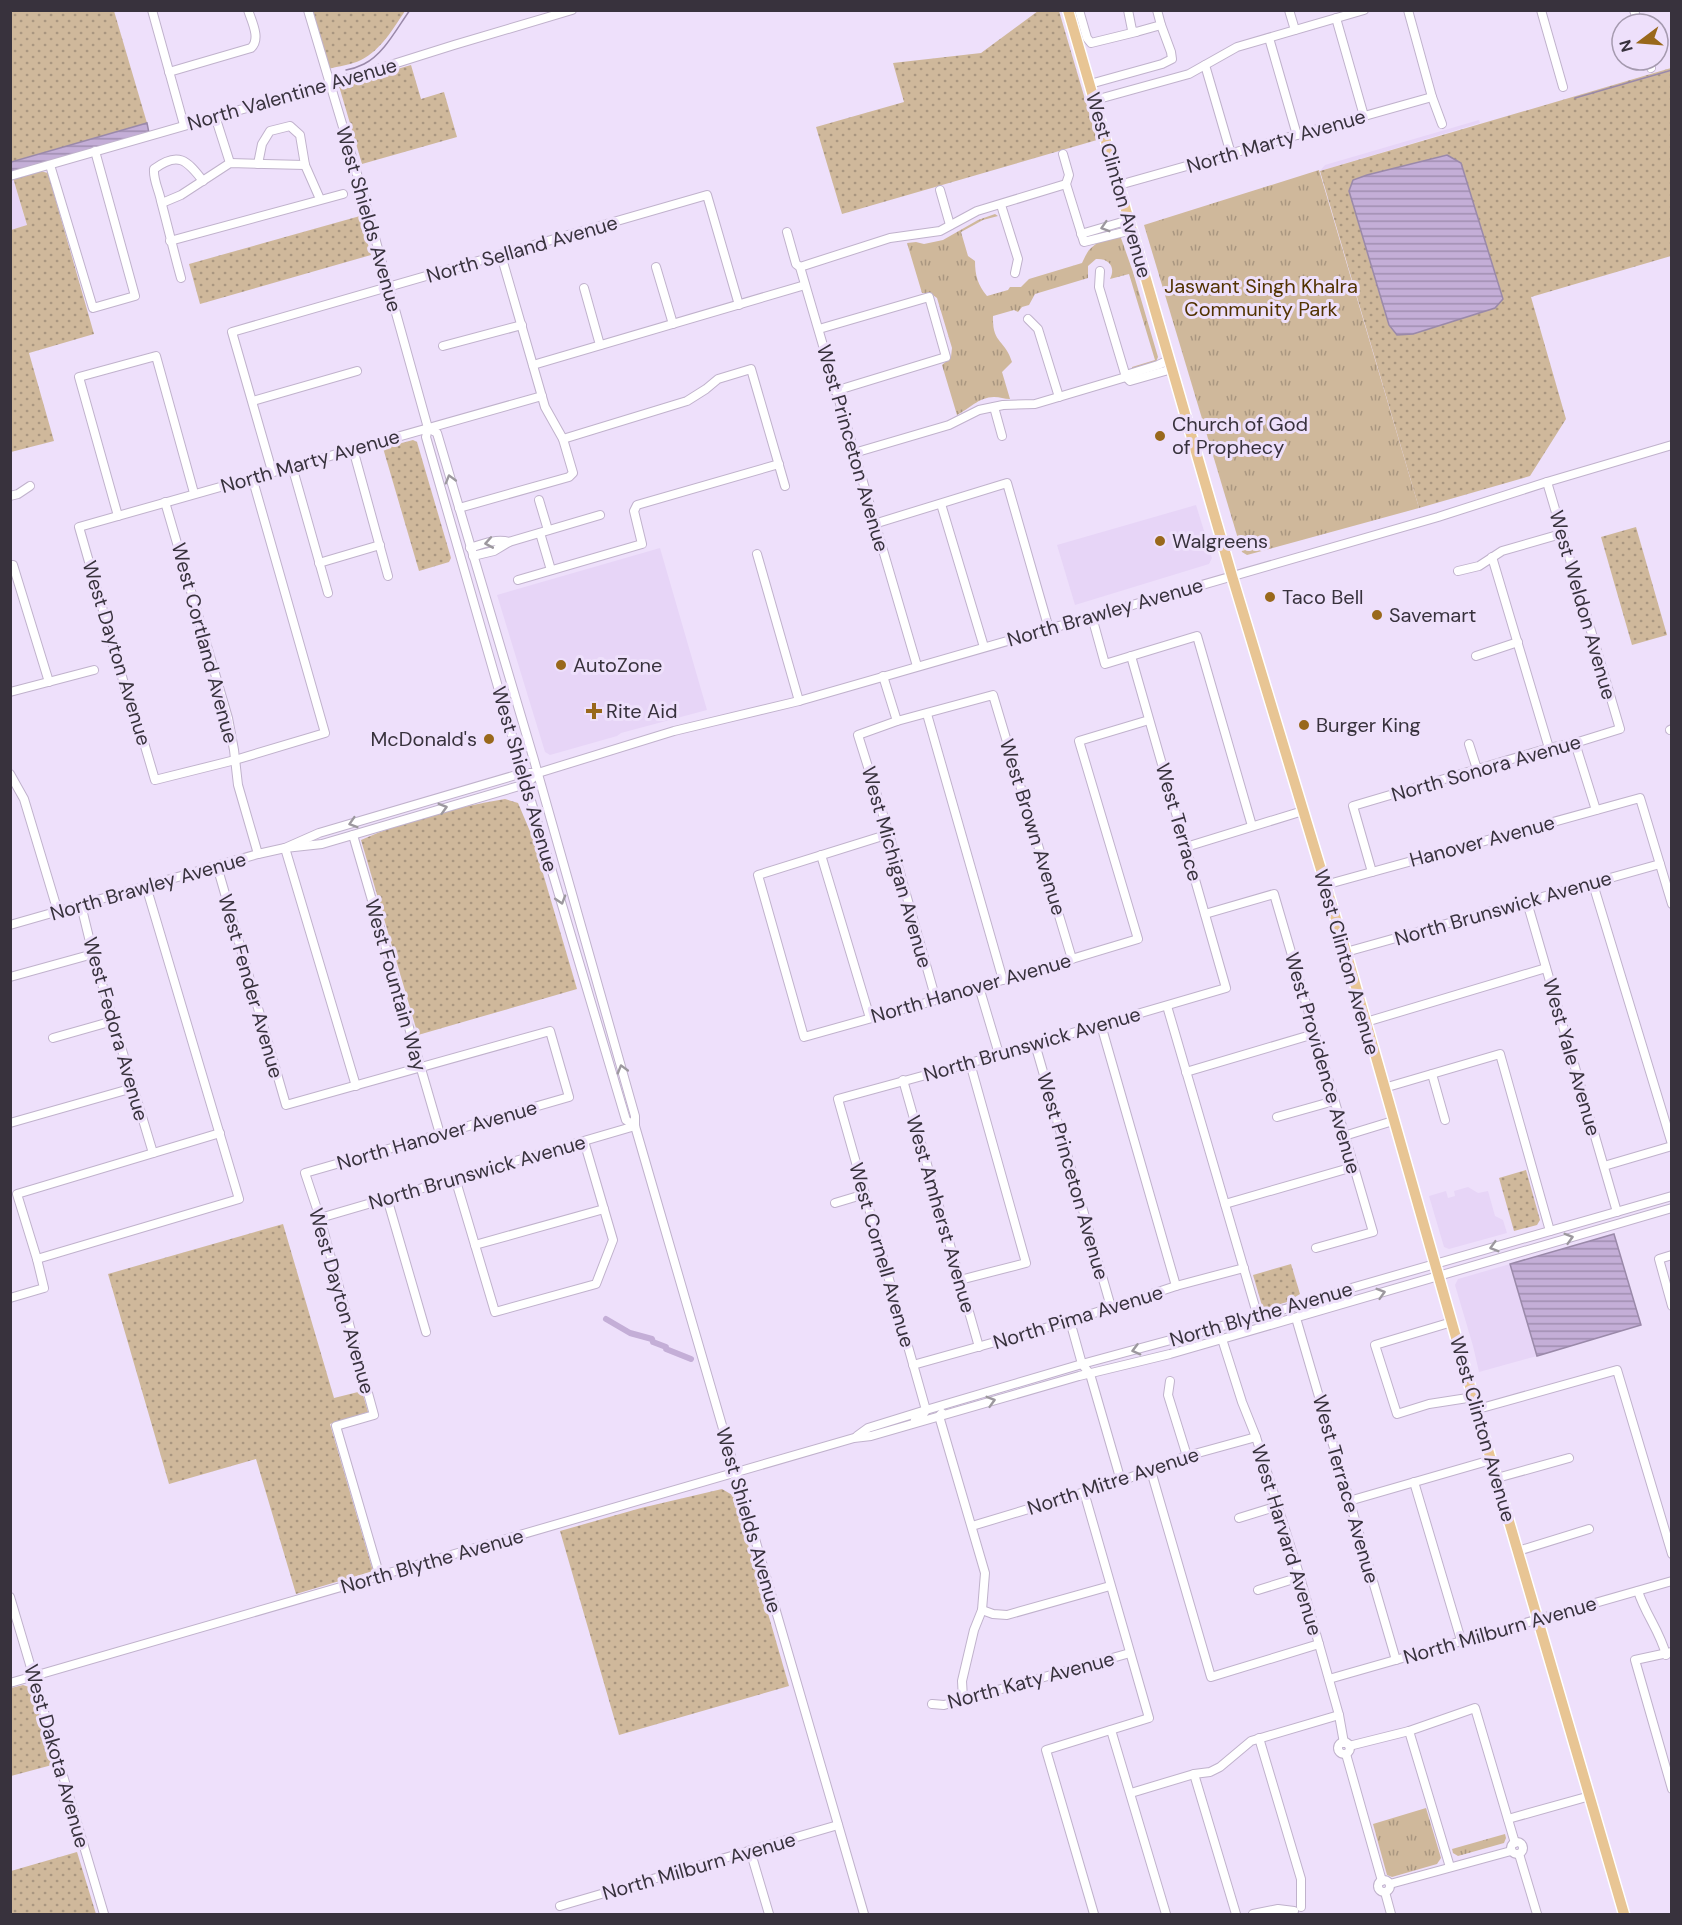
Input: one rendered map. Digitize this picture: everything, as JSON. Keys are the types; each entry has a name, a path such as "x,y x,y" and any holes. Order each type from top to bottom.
{"main road":[{"name":"West Clinton Avenue","path":"1068,10 1232,576 1346,952 1383,1088 1624,1914"}],"street":[{"path":"152,10 184,125"},
{"path":"169,72 251,48 256,38 248,10"},
{"name":"West Shields Avenue","path":"308,10 389,287 428,428 426,437 526,784 626,1120 635,1126"},
{"name":"North Valentine Avenue","path":"10,176 330,84 572,10"},
{"path":"1079,10 1091,44 1161,25"},
{"path":"1128,10 1132,30 1136,32"},
{"path":"1090,84 1162,64 1172,59 1157,10"},
{"path":"1289,10 1295,30"},
{"path":"1095,100 1189,74 1237,47 1364,10"},
{"path":"1408,10 1432,97 1442,124"},
{"path":"1541,10 1563,87"},
{"path":"1336,18 1364,116"},
{"path":"1269,38 1297,135"},
{"path":"1205,65 1231,154"},
{"name":"North Marty Avenue","path":"1119,185 1432,97"},
{"path":"215,117 230,163"},
{"path":"258,164 262,144 270,131 290,126 300,135 305,165 320,199"},
{"path":"50,165 93,308 135,296 95,152"},
{"path":"1063,154 1069,175 1066,184 1082,238 1130,225"},
{"path":"181,278 153,176 154,169 163,162 182,159 191,165 202,181"},
{"path":"162,203 181,195 230,163 305,165"},
{"path":"800,267 890,238 940,231 977,211 1066,184"},
{"path":"940,190 950,225"},
{"path":"170,241 343,194"},
{"name":"North Selland Avenue","path":"253,401 232,332 707,195 740,305"},
{"path":"1001,205 1018,260 1015,273"},
{"name":"West Princeton Avenue","path":"787,232 819,329 835,391 917,666"},
{"path":"459,508 573,474 563,439 542,396 501,255"},
{"path":"656,267 673,324"},
{"path":"1100,271 1099,287 1126,377"},
{"path":"533,365 805,285"},
{"path":"584,288 600,345"},
{"path":"819,329 929,297 946,357 835,391"},
{"path":"1028,319 1038,329 1059,397"},
{"path":"443,346 522,325"},
{"path":"118,516 80,377 156,356 194,493"},
{"path":"854,453 949,425 979,411 994,407 1035,404 1158,365 1170,364"},
{"path":"563,439 687,400 718,379 751,369 785,486"},
{"path":"272,471 253,401 357,371"},
{"name":"North Marty Avenue","path":"79,527 542,396"},
{"path":"994,407 1002,436"},
{"name":"West Shields Avenue","path":"428,428 436,433 538,773 635,1116 635,1126 864,1914"},
{"name":"North Brawley Avenue","path":"285,848 319,833 426,801 523,773 538,773 674,731 799,701 1438,517 1671,445"},
{"path":"352,449 388,576"},
{"path":"518,580 642,544 634,511 636,506 779,464"},
{"path":"292,466 328,593"},
{"path":"235,759 325,733 252,477"},
{"name":"West Weldon Avenue","path":"1547,482 1620,729"},
{"path":"874,524 1007,483 1049,629"},
{"path":"10,496 30,486"},
{"path":"539,500 551,570"},
{"name":"West Cortland Avenue","path":"165,502 228,718 238,785 258,854"},
{"path":"941,504 984,647"},
{"path":"471,552 494,551 509,542 600,515"},
{"name":"West Dayton Avenue","path":"79,527 127,694 132,702 155,780 235,759"},
{"path":"1458,571 1479,566 1502,551 1561,534"},
{"path":"319,563 380,545"},
{"path":"757,554 799,701"},
{"path":"1492,557 1549,748"},
{"path":"12,565 49,682"},
{"path":"464,566 471,572 483,611 490,615"},
{"path":"1092,616 1105,663 1197,636 1252,826"},
{"path":"483,631 489,637 496,659 505,663"},
{"path":"1476,656 1518,642"},
{"name":"West Terrace","path":"1131,656 1226,988"},
{"path":"10,692 94,670"},
{"path":"883,676 897,721 927,714 1003,980"},
{"name":"West Brown Avenue","path":"927,714 993,695 1072,959"},
{"name":"North Hanover Avenue","path":"821,855 758,875 804,1037 1138,939 1079,741 1149,720"},
{"name":"West Michigan Avenue","path":"897,721 858,735 936,1000"},
{"name":"North Sonora Avenue","path":"1372,872 1353,806 1620,729"},
{"path":"1575,743 1596,810"},
{"path":"1469,744 1477,769"},
{"name":"North Brawley Avenue","path":"10,925 258,854 322,844 526,784 538,773"},
{"path":"10,774 24,799 58,912"},
{"name":"Hanover Avenue","path":"1325,885 1640,798 1660,864"},
{"path":"375,828 386,820 419,809 426,801"},
{"path":"1186,847 1303,811"},
{"path":"870,1018 821,855 889,834"},
{"name":"West Fountain Way","path":"353,835 440,1134"},
{"path":"285,848 356,1086 420,1067"},
{"path":"1660,864 1671,904"},
{"name":"North Brunswick Avenue","path":"1346,952 1660,864"},
{"name":"West Fender Avenue","path":"217,866 286,1106 356,1086"},
{"path":"1593,884 1671,1145 1604,1166"},
{"path":"37,1259 240,1198 146,886"},
{"name":"West Providence Avenue","path":"1205,914 1274,894 1373,1232 1316,1248"},
{"name":"West Yale Avenue","path":"1527,902 1617,1212"},
{"name":"West Fedora Avenue","path":"81,905 93,954 153,1153"},
{"path":"10,977 93,954"},
{"path":"1366,1022 1546,968"},
{"path":"979,987 999,1054"},
{"name":"North Brunswick Avenue","path":"838,1099 1226,988"},
{"path":"1167,1006 1258,1317"},
{"path":"53,1038 113,1021"},
{"path":"1101,1024 1176,1286"},
{"name":"North Hanover Avenue","path":"305,1173 569,1097 550,1030 420,1067"},
{"path":"1186,1072 1314,1034"},
{"name":"West Princeton Avenue","path":"1035,1044 1111,1307"},
{"path":"1383,1088 1500,1054 1550,1231"},
{"path":"960,1280 1026,1263 970,1063"},
{"path":"1432,1074 1445,1120"},
{"name":"West Amherst Avenue","path":"903,1080 979,1347"},
{"path":"10,1124 133,1088"},
{"name":"West Cornell Avenue","path":"838,1099 926,1410"},
{"path":"1277,1118 1334,1101"},
{"path":"1344,1136 1393,1121"},
{"name":"North Brunswick Avenue","path":"320,1218 635,1126"},
{"path":"10,1298 44,1288 17,1194 220,1133"},
{"path":"455,1178 495,1312 596,1284 613,1240 584,1141"},
{"path":"1225,1204 1353,1167"},
{"name":"West Dayton Avenue","path":"305,1173 320,1218 374,1414 336,1426 380,1577"},
{"path":"835,1203 864,1194"},
{"name":"North Blythe Avenue","path":"10,1683 854,1438 871,1436 1434,1264 1671,1196"},
{"path":"387,1198 426,1332"},
{"name":"North Blythe Avenue","path":"854,1438 868,1428 926,1410 1086,1369 1222,1339 1671,1208"},
{"path":"475,1245 604,1209"},
{"path":"1671,1256 1659,1259 1671,1306"},
{"name":"North Pima Avenue","path":"913,1365 1070,1321 1176,1286 1244,1268"},
{"name":"West Terrace Avenue","path":"1296,1318 1396,1660"},
{"path":"1070,1321 1121,1481"},
{"path":"1452,1322 1375,1345 1397,1414 1429,1404 1474,1397"},
{"name":"West Harvard Avenue","path":"1222,1339 1300,1577 1386,1886 1391,1914"},
{"path":"1478,1409 1617,1370 1671,1554"},
{"path":"1170,1381 1168,1395 1187,1456"},
{"path":"962,1400 939,1416 985,1573 982,1610 974,1630 962,1682 963,1699"},
{"path":"905,1426 922,1416 926,1410"},
{"name":"North Mitre Avenue","path":"972,1526 1121,1481 1187,1456 1256,1437"},
{"path":"1497,1478 1569,1458"},
{"path":"1349,1501 1491,1460"},
{"path":"1151,1471 1211,1677 1319,1644"},
{"path":"1414,1482 1461,1640"},
{"path":"1084,1492 1149,1718 1046,1750 1094,1914"},
{"path":"1239,1518 1278,1506"},
{"path":"1518,1551 1589,1529"},
{"path":"1258,1590 1300,1577"},
{"name":"North Milburn Avenue","path":"1329,1679 1671,1581"},
{"path":"982,1610 1007,1615 1110,1586"},
{"path":"1638,1591 1644,1610 1669,1654 1635,1660 1671,1789"},
{"name":"West Dakota Avenue","path":"10,1597 104,1914"},
{"name":"North Katy Avenue","path":"932,1704 944,1706 1130,1653"},
{"path":"1346,1748 1409,1731 1475,1708 1515,1849 1537,1914"},
{"path":"1131,1793 1194,1774 1210,1772 1259,1738 1339,1714"},
{"path":"1111,1730 1166,1914"},
{"path":"1409,1731 1450,1868"},
{"path":"1253,1914 1278,1909 1299,1912 1301,1879 1259,1738"},
{"path":"1194,1774 1236,1914"},
{"path":"1508,1819 1590,1796"},
{"name":"North Milburn Avenue","path":"560,1906 838,1825"},
{"path":"1386,1886 1515,1849"},
{"path":"750,1851 769,1914"}],"shaded area":[{"path":"1479,120 1480,123 1320,171 1325,165"},
{"path":"147,123 149,133 11,172 11,162"},
{"path":"1447,155 1461,163 1503,299 1495,308 1413,334 1397,335 1389,325 1349,191 1353,180"},
{"path":"13,178 27,226 11,230 10,179"},
{"path":"1196,505 1205,534 1203,536 1212,558 1209,564 1075,605 1057,545"},
{"path":"660,548 707,710 550,755 545,752 497,595"},
{"path":"1468,1187 1478,1193 1488,1191 1495,1216 1503,1220 1507,1233 1449,1249 1444,1247 1429,1196 1446,1191 1448,1198 1455,1196 1454,1191"},
{"path":"1614,1234 1641,1325 1537,1356 1510,1264"},
{"path":"1510,1264 1537,1356 1479,1372 1455,1285 1458,1279"}],"green space":[{"path":"11,11 114,11 147,123 11,162"},
{"path":"312,11 405,11 375,51 361,60 328,69"},
{"path":"1038,11 1059,11 1097,140 842,214 816,127 904,102 893,63 981,53"},
{"path":"411,65 421,99 444,92 457,137 362,164 339,86"},
{"path":"1670,68 1671,256 1531,297 1566,419 1530,476 1419,508 1320,171 1657,72 1670,72"},
{"name":"Jaswant Singh Khalra Community Park","path":"1319,170 1419,508 1247,555 1242,552 1144,225"},
{"path":"40,171 48,173 94,334 29,353 54,441 11,452 11,230 27,225 13,178"},
{"path":"995,214 998,216 983,220 961,232 968,256 975,261 979,284 987,296 1008,290 1010,287 1021,287 1029,279 1082,263 1089,250 1096,244 1108,238 1121,238 1158,357 1156,362 1132,370 1132,367 1155,360 1129,274 1110,279 1112,267 1110,264 1105,260 1096,259 1088,266 1088,278 1035,294 1029,305 1022,307 1018,312 1014,310 993,316 997,337 1012,362 1002,372 1010,399 994,397 984,399 957,415 942,365 951,357 952,348 937,298 930,293 922,293 907,243 924,244 943,240 978,220"},
{"path":"360,216 371,255 200,304 189,264"},
{"path":"413,440 417,442 451,558 449,562 419,571 383,448"},
{"path":"1636,527 1667,635 1632,645 1601,537"},
{"path":"505,799 518,803 532,836 577,989 418,1035 361,840 432,815"},
{"path":"1526,1170 1540,1220 1537,1225 1514,1231 1499,1178"},
{"path":"283,1224 334,1398 362,1391 368,1412 330,1424 373,1571 296,1594 256,1459 169,1484 108,1274"},
{"path":"1291,1264 1300,1294 1287,1302 1263,1309 1253,1275"},
{"path":"722,1489 734,1496 789,1686 619,1735 560,1531 641,1508"},
{"path":"23,1685 33,1691 52,1765 11,1776 11,1688"},
{"path":"1426,1808 1441,1858 1437,1864 1392,1877 1387,1875 1373,1824"},
{"path":"1505,1834 1504,1843 1458,1856 1453,1853 1452,1849"},
{"path":"77,1852 96,1914 11,1914 11,1871"}],"waterway":[{"path":"346,70 364,64 378,54 410,10"},
{"path":"1575,98 1672,70"},
{"path":"606,1319 630,1333 652,1339 653,1342 666,1349 691,1359"}],"place":[{"name":"Church of God of Prophecy","path":"1160,436"},
{"name":"Walgreens","path":"1160,541"},
{"name":"Taco Bell","path":"1270,597"},
{"name":"Savemart","path":"1377,615"},
{"name":"AutoZone","path":"561,665"},
{"name":"Rite Aid","path":"594,711"},
{"name":"Burger King","path":"1304,725"},
{"name":"McDonald's","path":"489,739"}]}
